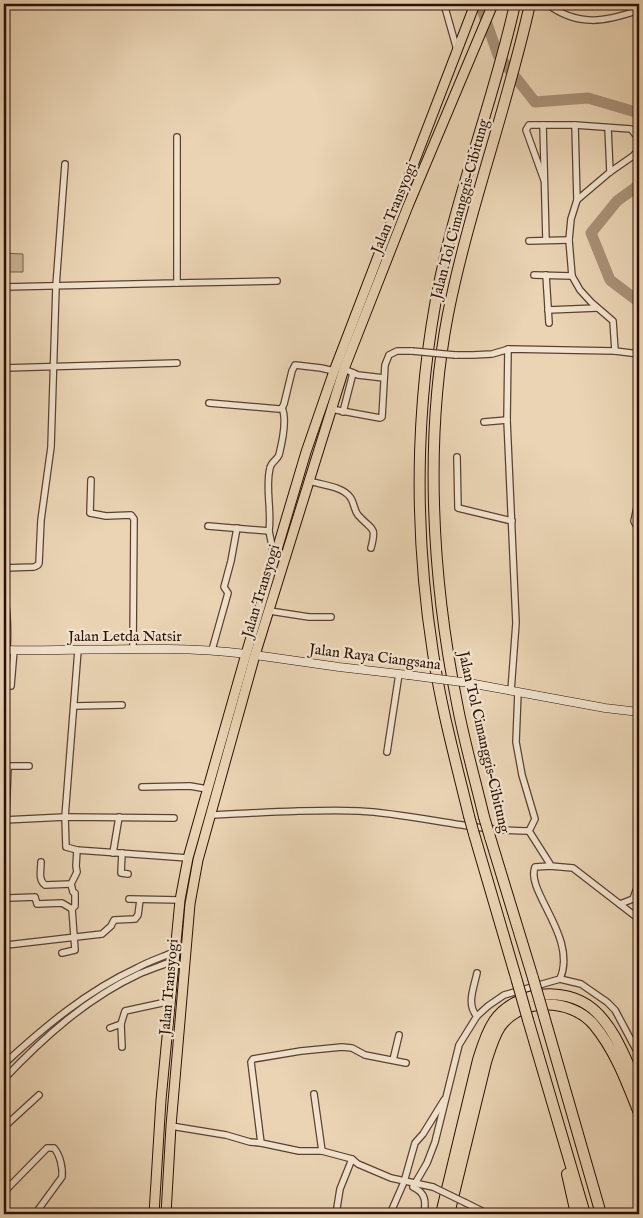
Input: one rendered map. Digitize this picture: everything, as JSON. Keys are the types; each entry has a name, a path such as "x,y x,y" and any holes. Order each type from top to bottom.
{"highway":[{"name":"Jalan Transyogi","path":"166,1214 171,1126 190,904 194,878 274,560 306,452 334,371 475,4"},
{"name":"Jalan Transyogi","path":"154,1214 168,1025 180,900 188,858 207,789 251,654 270,611 310,481 316,455 344,369 408,206 493,4"},
{"name":"Jalan Tol Cimanggis–Cibitung","path":"515,4 506,45 447,248 434,312 426,366 420,437 419,502 423,568 442,708 474,834 585,1214"},
{"name":"Jalan Tol Cimanggis–Cibitung","path":"530,4 520,49 461,252 447,325 440,368 435,438 434,500 437,566 447,647 457,705 484,817 601,1214"},
{"path":"306,452 316,455"},
{"path":"441,1214 480,1053 494,1021 508,1007 526,998 542,994 557,994 577,1000 592,1009 604,1021 614,1037 639,1088"},
{"path":"449,1214 486,1062 493,1041 501,1026 513,1014 529,1006 545,1004 579,1012 592,1023 604,1040 624,1077 639,1113"},
{"path":"168,1025 180,1026"},
{"path":"532,1035 576,1214"}],"main road":[{"name":"Jalan Letda Natsir","path":"8,650 133,648 212,650 251,654"},
{"name":"Jalan Raya Ciangsana","path":"251,654 339,668 469,683 604,708 639,712"}],"street":[{"path":"444,4 457,50"},
{"path":"547,4 566,15 592,22 639,10"},
{"path":"543,124 546,240"},
{"path":"544,180 526,130 529,125 575,125 631,129 639,139"},
{"path":"575,125 577,200 571,220 569,240 572,276 580,290 597,308 614,321 615,351"},
{"path":"608,128 610,172"},
{"path":"177,137 177,283"},
{"path":"577,200 610,172 634,156 639,149"},
{"path":"4,568 34,567 39,563 41,520 51,447 56,286 65,164"},
{"path":"529,241 569,240"},
{"path":"534,275 572,276"},
{"path":"546,275 549,323"},
{"path":"4,287 277,282"},
{"path":"548,310 597,308"},
{"path":"508,349 507,420 516,623 516,742 522,775 535,819 529,831"},
{"path":"332,409 382,417 385,365 389,355 397,351 473,356 492,354 508,349 615,351 639,354"},
{"path":"4,368 176,363"},
{"path":"274,560 269,531 270,508 268,490 270,469 279,454 285,418 282,408 292,371 296,366 334,371"},
{"path":"344,369 353,373 384,378"},
{"path":"343,412 353,373"},
{"path":"209,403 282,408"},
{"path":"484,422 507,420"},
{"path":"457,457 458,508 512,521"},
{"path":"92,480 90,513 106,516 131,516 134,519 133,648"},
{"path":"310,481 347,494 352,499 357,513 374,530 371,548"},
{"path":"639,498 634,521 639,526"},
{"path":"208,526 269,531"},
{"path":"212,650 228,593 224,587 237,528"},
{"path":"4,594 7,606 11,686"},
{"path":"270,611 331,618"},
{"path":"78,650 65,817 66,846 77,850 188,858"},
{"path":"387,752 399,674"},
{"path":"74,706 122,705"},
{"path":"30,766 8,766 5,820 65,817 174,818"},
{"path":"142,787 181,785 207,789"},
{"path":"211,815 303,811 359,812 394,815 499,831 529,831"},
{"path":"113,853 119,817"},
{"path":"529,831 550,866"},
{"path":"62,953 75,950 72,909 75,906 75,893 73,892 72,884 77,872 77,850"},
{"path":"122,853 121,874 128,874"},
{"path":"41,862 40,880 42,883 45,885 72,884"},
{"path":"560,979 564,970 563,952 550,913 533,877 536,867 573,868 639,919"},
{"path":"620,904 633,899 639,882"},
{"path":"9,898 35,896 37,904 62,903 72,909"},
{"path":"129,898 140,900 180,900"},
{"path":"8,946 102,934 111,926 114,920 135,919 138,915 140,900"},
{"path":"4,1064 28,1042 83,999 136,968 175,956"},
{"path":"4,1079 37,1045 87,1005 138,974 175,956"},
{"path":"477,973 471,1004 472,1011 477,1016"},
{"path":"424,1214 425,1196 413,1187 433,1149 459,1045 477,1016 488,1006 504,995 560,979 581,984 615,1010 639,1055"},
{"path":"83,999 87,1005"},
{"path":"122,1047 121,1024 125,1011 171,1001"},
{"path":"110,1028 121,1024"},
{"path":"393,1060 400,1035"},
{"path":"261,1143 251,1062 253,1059 342,1047 352,1048 366,1055 406,1063"},
{"path":"314,1094 322,1151"},
{"path":"4,1127 39,1095"},
{"path":"390,1214 404,1182 415,1143 424,1134 446,1098"},
{"path":"171,1126 226,1135 250,1142 298,1151 322,1151 352,1159 375,1172 404,1182 433,1187 488,1214"},
{"path":"4,1192 47,1148 54,1148 63,1170 62,1177 35,1214"},
{"path":"336,1214 340,1189 352,1159"}],"shaded area":[{"path":"4,253 23,254 23,272 4,272"}],"waterway":[{"path":"480,4 498,55 535,102 588,98 639,113"},
{"path":"639,185 617,201 591,233 610,280 639,302"}]}
